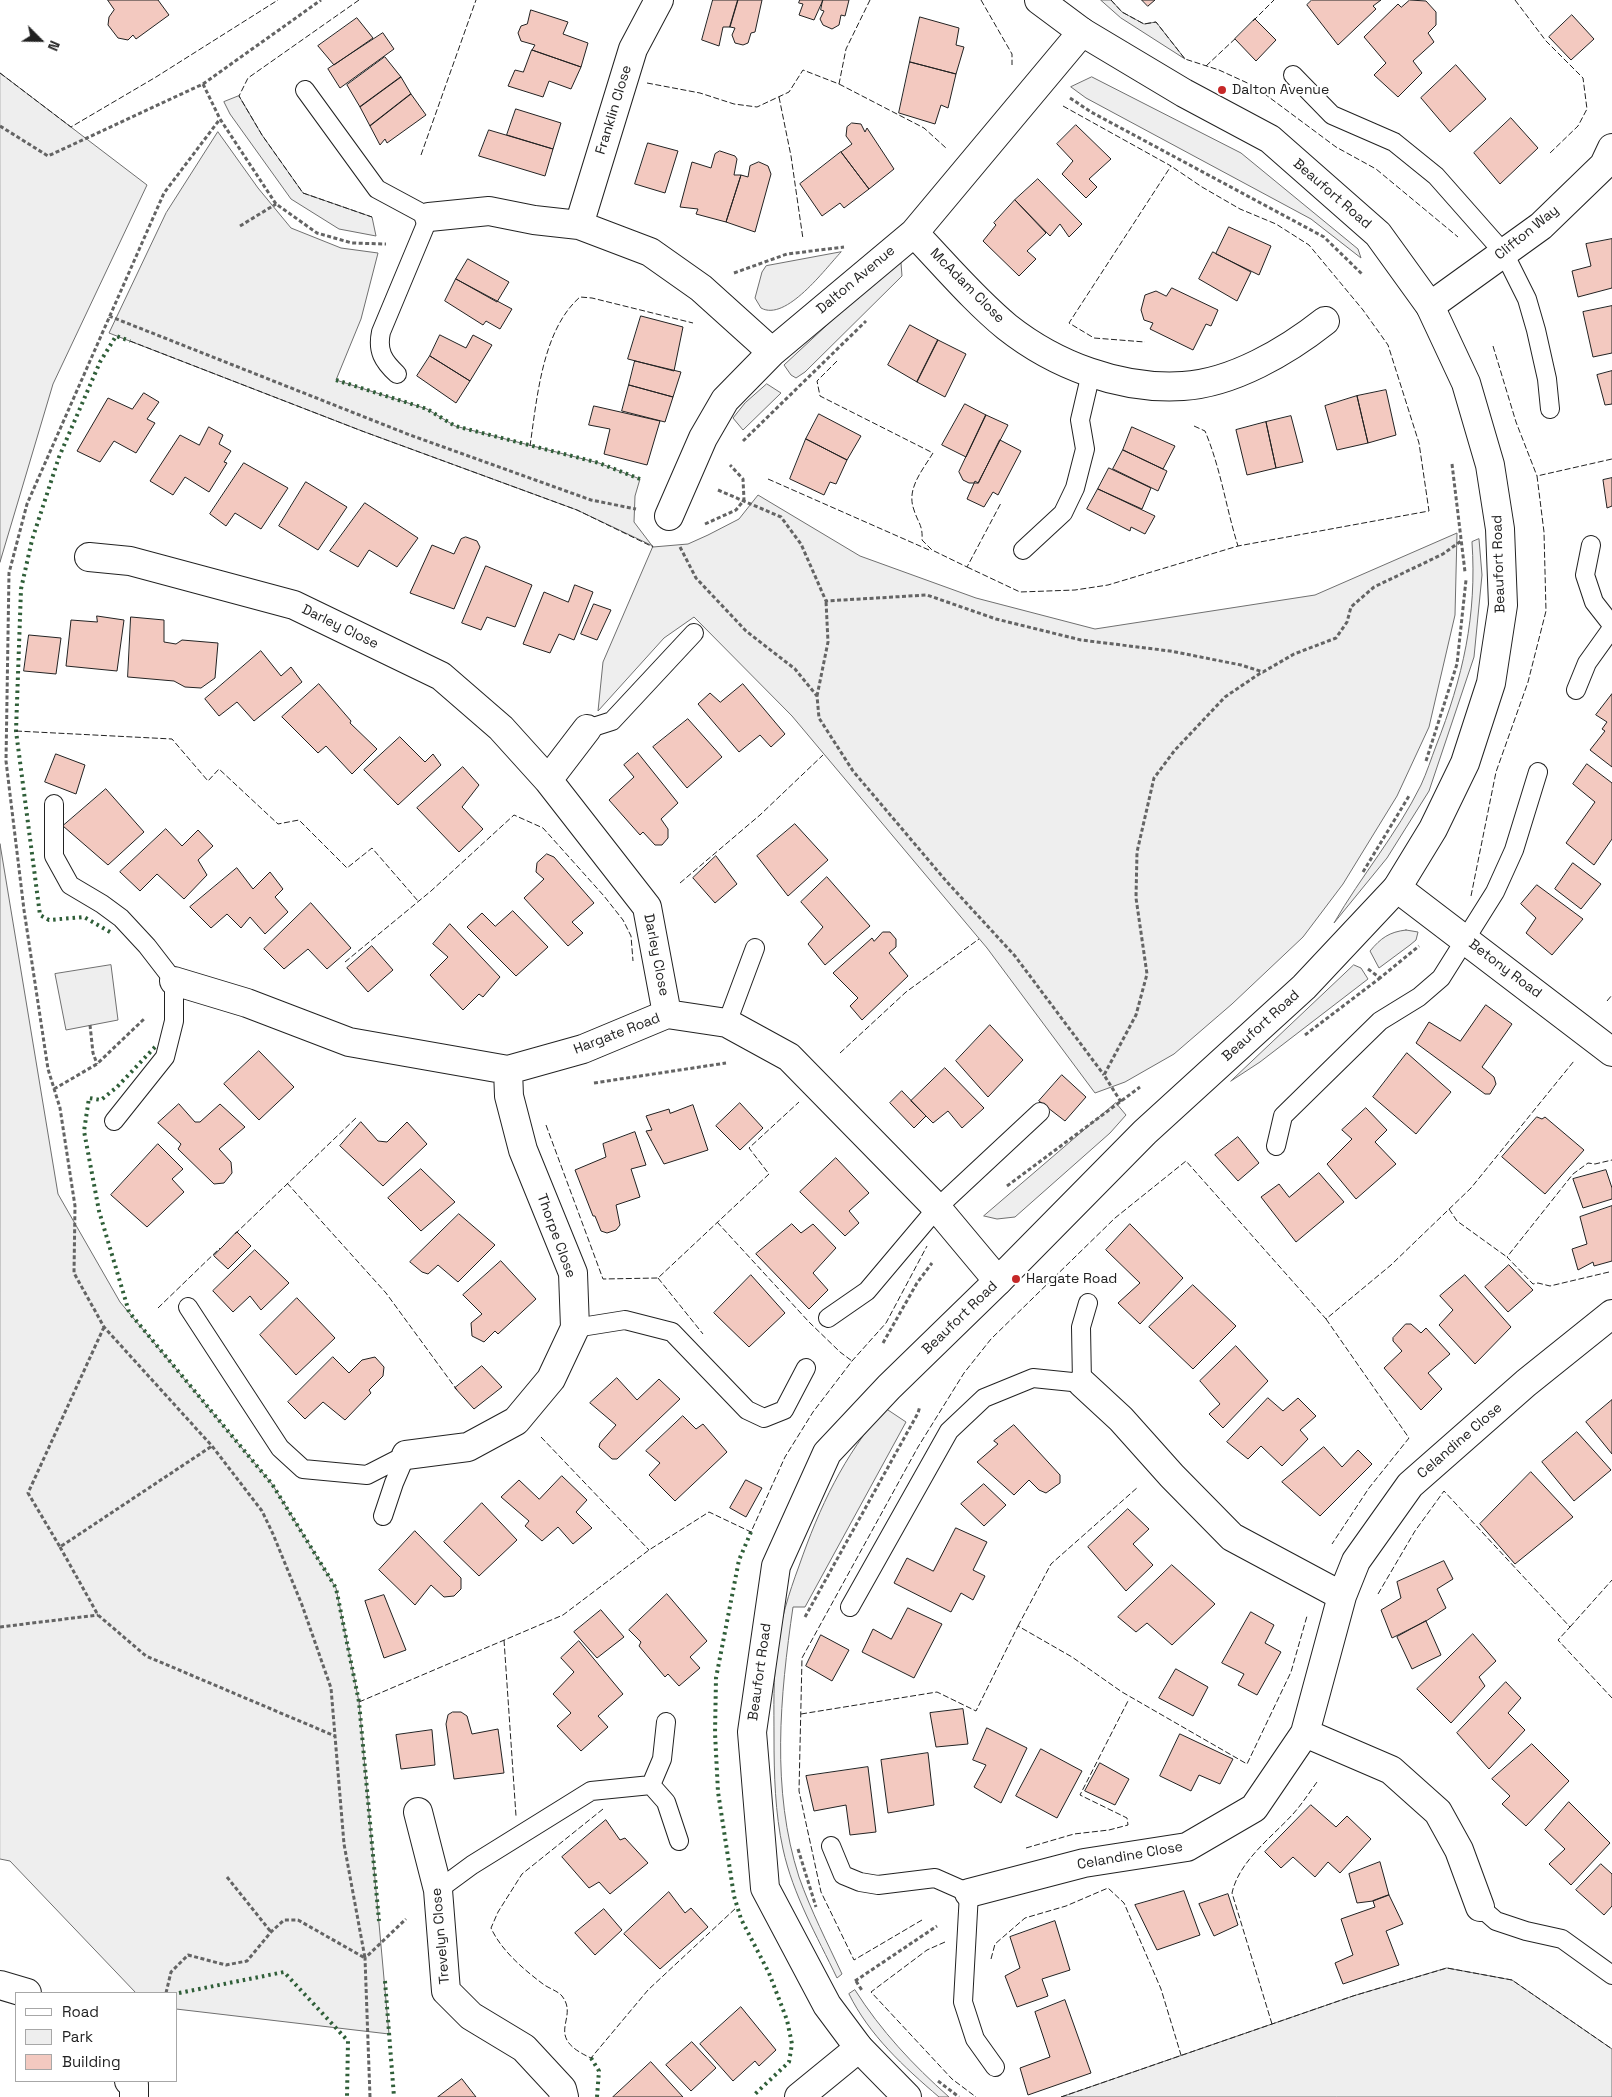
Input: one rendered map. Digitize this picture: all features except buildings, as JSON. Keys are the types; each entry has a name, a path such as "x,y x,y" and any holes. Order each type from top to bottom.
{"street":[{"name":"Beaufort Road","path":"907,2097 859,2048 828,2005 765,1888 752,1732 776,1566 827,1453 889,1387 998,1282 1145,1132 1304,987 1397,888 1433,830 1465,763 1491,683 1503,605 1500,529 1490,465 1466,383 1430,306 1378,234 1270,139 1184,94 1082,32 1040,0"},
{"name":"Franklin Close","path":"579,225 633,49 653,2"},
{"name":"Dalton Avenue","path":"669,516 703,438 725,400 772,352 890,251 914,233 1082,32"},
{"name":"Clifton Way","path":"1430,306 1541,226 1604,165 1612,148"},
{"path":"429,217 489,211 534,220 579,225 650,252 701,288 772,352"},
{"name":"McAdam Close","path":"914,233 987,309 1009,328 1049,354 1091,373 1141,384 1184,386 1224,377 1277,354 1304,338 1325,321"},
{"name":"Darley Close","path":"90,557 130,561 294,605 441,676 501,728 548,780 647,907 668,1014"},
{"path":"548,780 587,730"},
{"name":"Betony Road","path":"1397,888 1612,1052"},
{"name":"Hargate Road","path":"174,981 247,1004 349,1042 508,1070 584,1049 668,1014 727,1023 789,1056 937,1208 998,1282"},
{"name":"Thorpe Close","path":"406,1455 468,1447 516,1421 551,1379 575,1328 573,1274 523,1150 509,1096 508,1070"},
{"name":"Celandine Close","path":"968,1893 1084,1863 1187,1847 1254,1808 1305,1733 1342,1596 1356,1561 1410,1485 1526,1383 1612,1314"},
{"path":"1082,1383 1121,1419 1172,1476 1232,1537 1342,1596"},
{"path":"1305,1733 1391,1770 1438,1812 1460,1850 1480,1907"},
{"name":"Trevelyn Close","path":"418,1812 438,1890 446,1991 472,2016 524,2048 562,2089 564,2097"},
{"path":"0,1985 23,1992"},
{"path":"799,2097 859,2048"}],"lane":[{"path":"1293,75 1332,115 1394,142 1436,176 1504,253 1527,299 1547,379 1550,409"},
{"path":"305,90 377,189 429,217 381,332 378,345 385,363 396,374"},
{"path":"1023,550 1062,513 1075,488 1085,449 1080,420 1091,373"},
{"path":"1576,690 1587,662 1612,627 1594,602 1585,575 1591,545"},
{"path":"587,730 612,721 694,633"},
{"path":"1276,1146 1283,1116 1380,1021 1419,997 1441,978 1495,892 1514,850 1538,772"},
{"path":"54,804 54,856 70,885 121,918 147,946 174,981 174,1021 165,1057 114,1121"},
{"path":"727,1023 755,948"},
{"path":"828,1318 867,1291 937,1208 1040,1112"},
{"path":"850,1607 949,1431 984,1398 1033,1378 1082,1383 1081,1327 1088,1302"},
{"path":"188,1307 280,1448 303,1469 367,1475 406,1455"},
{"path":"575,1328 625,1320 672,1332 747,1410 764,1418 784,1410 806,1368"},
{"path":"383,1516 406,1455"},
{"path":"651,1785 662,1759 666,1722"},
{"path":"651,1785 666,1802 679,1841"},
{"path":"438,1890 472,1865 591,1791 651,1785"},
{"path":"830,1846 843,1875 860,1882 878,1885 935,1878 968,1893 963,2002 975,2039 995,2067"},
{"path":"1480,1907 1496,1921 1526,1931 1562,1939 1612,1974"}],"path":[{"path":"0,126 48,156 202,84 321,0"},
{"path":"1043,79 1091,112 1324,237 1367,279"},
{"path":"202,84 220,119 276,204 317,233 352,243 388,244 429,217"},
{"path":"220,119 164,193 27,504 9,573 6,761 27,929 48,1069 60,1108 75,1206 74,1273 104,1327 212,1446 262,1511 302,1605 331,1688 344,1844 365,1958 370,2097"},
{"path":"240,226 276,204"},
{"path":"701,288 723,276 787,254 854,246 890,251"},
{"path":"738,443 872,315"},
{"path":"1424,766 1457,664 1466,578 1450,455"},
{"path":"703,526 707,522 725,517 736,510 744,500 743,480 728,461"},
{"path":"685,478 744,500 781,517 801,544 826,602 828,642 817,696"},
{"path":"1145,1132 1120,1101 1104,1076 1136,1015 1147,974 1136,898 1137,852 1154,778 1175,750 1225,698 1294,654 1336,638 1347,622 1350,606 1374,588 1443,554 1462,541 1500,529"},
{"path":"826,602 927,595 996,619 1081,640 1170,651 1241,664 1263,672"},
{"path":"1362,873 1411,792"},
{"path":"54,1090 97,1064 156,1006 174,981"},
{"path":"90,1025 93,1053 97,1064"},
{"path":"586,1084 731,1062"},
{"path":"1120,1101 1143,1085"},
{"path":"104,1327 28,1493 98,1615 146,1656 335,1736"},
{"path":"800,1623 812,1608 918,1413 920,1403"},
{"path":"60,1547 212,1446"},
{"path":"0,1627 98,1615"},
{"path":"795,1840 816,1909"},
{"path":"227,1877 271,1932"},
{"path":"365,1958 438,1890"},
{"path":"828,2005 855,1981 935,1928 968,1893"},
{"path":"166,1992 171,1972 188,1956 226,1965 248,1961 271,1932 284,1920 298,1920 365,1958"},
{"path":"852,1975 866,1996"},
{"path":"936,2079 959,2097"}],"green space":[{"path":"1101,0 1111,0 1122,12 1144,24 1156,22 1185,59 1121,18"},
{"path":"0,73 147,185 53,384 0,562"},
{"path":"1092,77 1241,153 1358,249 1361,258 1311,219 1086,98 1071,87"},
{"path":"239,96 262,135 303,193 372,217 376,236 339,229 291,199 230,114 224,102"},
{"path":"218,132 258,188 291,228 341,248 378,253 361,319 336,380 427,409 455,426 599,463 640,479 635,496 634,522 652,545 577,510 362,431 109,333 166,213"},
{"path":"841,252 815,281 793,301 782,308 771,310 761,308 755,298 762,272 766,266"},
{"path":"901,263 902,276 805,372 796,378 791,375 784,365 883,273"},
{"path":"767,384 781,393 743,430 733,418 745,403"},
{"path":"758,495 860,556 976,598 1095,629 1315,595 1457,533 1455,615 1429,727 1397,796 1343,884 1303,937 1232,1004 1174,1054 1125,1082 1095,1093 987,948 792,716 694,617 664,638 598,711 603,662 653,547 688,544 708,535 739,519"},
{"path":"1479,539 1482,575 1474,657 1429,791 1387,858 1334,923 1401,821 1421,785 1446,720 1461,671 1466,646 1472,595 1472,542"},
{"path":"0,844 58,1194 120,1302 272,1484 336,1588 359,1702 389,2034 178,2009 178,1992 135,1992 10,1861 0,1859"},
{"path":"1406,930 1418,932 1416,940 1379,968 1370,951 1386,936"},
{"path":"111,965 118,1020 66,1030 55,974"},
{"path":"1354,965 1361,968 1368,979 1260,1062 1231,1081"},
{"path":"1116,1103 1126,1115 1110,1133 1015,1217 997,1219 984,1216"},
{"path":"885,1408 906,1422 805,1607 793,1607 782,1709 781,1777 784,1811 790,1844 804,1890 842,1974 837,1978 799,1899 787,1866 780,1835 774,1765 776,1661 778,1639 785,1607 815,1523 845,1464 870,1426"},
{"path":"1447,1968 1512,1980 1612,2049 1612,2097 1061,2097 1353,1996"},
{"path":"855,1990 898,2047 949,2097 939,2097 888,2050 857,2009 849,1994"}],"hedge":[{"path":"110,932 84,917 49,920 40,915 16,731 21,589 32,540 59,457 100,362 116,336 130,341"},
{"path":"336,380 427,409 455,426 599,463 640,479"},
{"path":"155,1047 117,1087 101,1100 89,1098 84,1131 99,1211 129,1312 272,1484 336,1588 359,1702 379,1921"},
{"path":"751,1532 739,1560 716,1678 715,1733 718,1792 734,1896 741,1919 769,1973 787,2020 792,2044 789,2062 754,2095"},
{"path":"179,1993 284,1972 348,2041 347,2097"},
{"path":"385,1981 394,2097"},
{"path":"591,2058 599,2071 597,2097"}],"fence":[{"path":"0,73 71,127 156,77 278,0"},
{"path":"359,0 248,78 239,96 262,135 303,193 372,217"},
{"path":"421,155 476,0"},
{"path":"647,83 700,93 734,104 757,107 789,92 803,70 839,84 846,49 870,0"},
{"path":"981,0 1012,54 1012,65"},
{"path":"1111,0 1122,12 1144,24 1156,22 1185,59 1219,70 1254,86 1336,147 1376,169 1458,237"},
{"path":"1253,21 1274,0"},
{"path":"1515,0 1546,41 1583,78 1587,109 1578,126 1549,154"},
{"path":"1206,66 1237,37"},
{"path":"839,84 924,128 946,148"},
{"path":"779,97 791,156 803,239"},
{"path":"1063,106 1171,166 1069,323 1094,338 1145,342"},
{"path":"967,567 1020,592 1075,590 1108,585 1238,546 1429,511 1419,443 1388,345 1363,310 1309,245 1276,224 1240,209 1171,166"},
{"path":"530,446 539,387 549,346 567,311 580,297 592,298 693,323"},
{"path":"130,341 362,431 577,510 653,547"},
{"path":"1493,346 1516,422 1537,476"},
{"path":"837,361 817,381 820,396 933,453 916,480 912,495 914,510 922,531 922,540 932,550 967,567 1001,503"},
{"path":"1194,426 1205,431 1211,445 1238,546"},
{"path":"1471,896 1496,772 1528,682 1546,611 1544,532 1537,476 1612,459"},
{"path":"768,479 929,550"},
{"path":"16,731 172,739 208,781 219,769 278,824 299,820 347,868 372,848 418,901"},
{"path":"680,883 760,815 823,755"},
{"path":"345,962 431,891 514,815 543,828 604,896 623,920 631,936 633,961"},
{"path":"840,1053 906,992 979,939"},
{"path":"1607,1001 1612,995"},
{"path":"922,1920 854,1960 821,1892 799,1791 802,1658 918,1447 964,1373 991,1339 1115,1218 1186,1161 1326,1319 1391,1265 1471,1188 1574,1061"},
{"path":"546,1125 603,1279 658,1278 769,1174 749,1148 799,1102"},
{"path":"235,1234 357,1117"},
{"path":"1609,1272 1550,1286 1538,1283 1533,1284 1507,1257 1573,1174 1588,1163 1595,1164 1612,1160"},
{"path":"287,1183 386,1293 457,1390"},
{"path":"1449,1209 1457,1221 1507,1257"},
{"path":"717,1222 809,1322 852,1361"},
{"path":"359,1702 563,1615 649,1550 709,1512 751,1532 785,1457 813,1412 852,1361 886,1323 927,1246"},
{"path":"158,1308 220,1248"},
{"path":"658,1278 703,1334"},
{"path":"1326,1319 1409,1438 1369,1488 1332,1544"},
{"path":"541,1437 649,1550"},
{"path":"1018,1626 1051,1564 1138,1487"},
{"path":"1378,1594 1415,1531 1444,1491 1570,1627 1558,1640 1612,1698"},
{"path":"1570,1627 1612,1580"},
{"path":"801,1714 937,1692 976,1711 1018,1626 1072,1657 1122,1692 1247,1764 1291,1672 1307,1616"},
{"path":"504,1640 516,1816"},
{"path":"1026,1848 1074,1834 1109,1830 1128,1825 1127,1818 1080,1795 1129,1699"},
{"path":"1272,2024 1232,1893 1236,1881 1249,1860 1293,1814 1317,1782"},
{"path":"603,1809 522,1874 498,1912 491,1928 501,1944 520,1965 543,1984 562,1996 567,2012 565,2035 568,2042 576,2050 591,2058 648,1990 737,1907"},
{"path":"991,1959 995,1944 1025,1918 1066,1906 1108,1888 1124,1903 1161,1989 1181,2055"},
{"path":"945,1942 927,1950 871,1992 952,2079 976,2097"},
{"path":"1061,2097 1353,1996 1447,1968 1512,1980 1612,2049"}],"place":[{"name":"Dalton Avenue","path":"1222,90"},
{"name":"Hargate Road","path":"1016,1279"}]}
